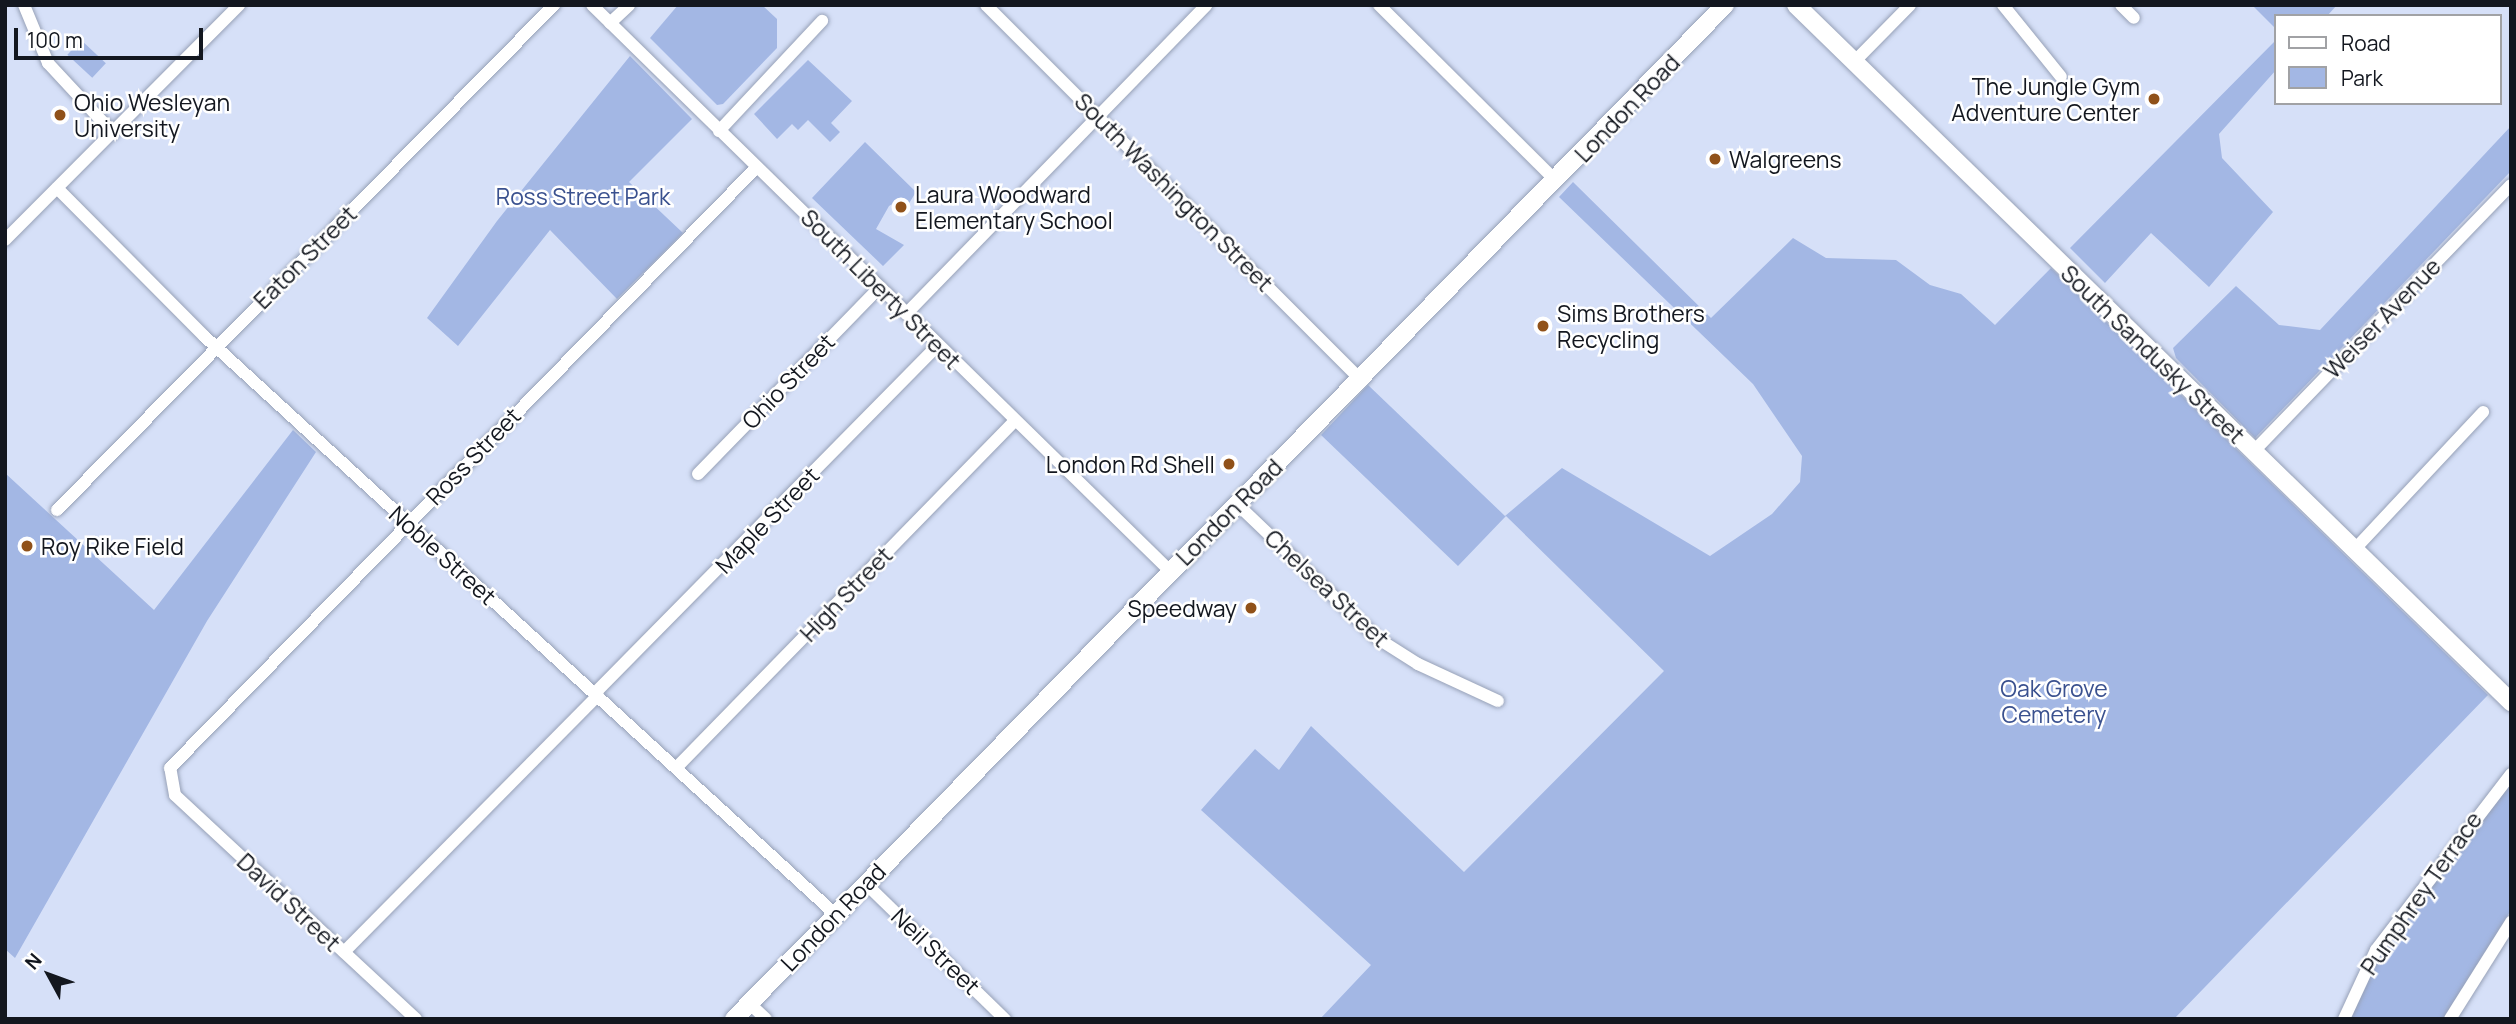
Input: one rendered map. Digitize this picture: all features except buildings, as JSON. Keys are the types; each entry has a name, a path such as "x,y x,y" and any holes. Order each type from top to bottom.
{"street":[{"path":"23,5 48,63 113,133"},
{"path":"5,240 239,5"},
{"name":"Eaton Street","path":"57,510 554,5"},
{"name":"South Liberty Street","path":"592,5 1170,571"},
{"path":"610,23 629,5"},
{"name":"South Washington Street","path":"986,5 1361,380"},
{"path":"906,314 1207,5"},
{"path":"1380,5 1556,181"},
{"name":"London Road","path":"734,1019 1170,571 1556,181 1725,5"},
{"name":"South Sandusky Street","path":"1796,5 2511,702"},
{"path":"1854,62 1910,5"},
{"path":"2003,5 2061,77"},
{"path":"2121,5 2134,18"},
{"path":"719,131 822,21"},
{"name":"Ross Street","path":"169,780 170,768 179,755 757,167"},
{"name":"Weiser Avenue","path":"2253,452 2511,185"},
{"name":"Noble Street","path":"57,188 217,347 835,915"},
{"name":"Ohio Street","path":"698,474 879,288"},
{"name":"Maple Street","path":"344,952 938,345"},
{"path":"2354,550 2483,412"},
{"name":"High Street","path":"676,768 1015,421"},
{"name":"Chelsea Street","path":"1237,504 1377,638 1418,664 1498,701"},
{"name":"Pumphrey Terrace","path":"2344,1019 2376,950 2511,774"},
{"name":"David Street","path":"169,780 175,795 416,1019"},
{"name":"Neil Street","path":"866,884 1005,1019"},
{"path":"2450,1019 2511,922"},
{"path":"749,1003 766,1019"}],"green space":[{"path":"678,5 762,5 777,19 777,48 723,104 717,105 650,38"},
{"path":"2252,5 2337,5 2329,14 2274,14 2274,27"},
{"path":"81,40 106,63 92,78 67,55"},
{"path":"2274,42 2274,72 2219,134 2222,158 2273,212 2209,287 2151,233 2105,283 2070,248"},
{"name":"Ross Street Park","path":"630,56 692,119 629,182 683,233 617,299 550,230 458,346 427,318 497,221"},
{"path":"808,60 852,101 831,123 840,132 830,142 808,120 798,130 792,124 777,139 754,114"},
{"path":"2511,126 2511,171 2255,438 2176,358 2173,348 2236,286 2279,325 2320,330"},
{"path":"865,142 916,192 908,205 899,200 889,206 876,229 904,245 883,266 812,198"},
{"name":"Oak Grove Cemetery","path":"1573,182 1711,318 1793,238 1826,258 1896,260 1930,285 1961,294 1995,325 2051,268 2488,695 2174,1019 1320,1019 1371,965 1201,810 1255,749 1279,770 1311,726 1464,872 1664,671 1506,516 1458,566 1321,435 1368,385 1505,516 1562,468 1710,556 1772,514 1800,482 1802,456 1753,384 1559,197"},
{"name":"Roy Rike Field","path":"293,430 316,452 207,621 15,958 5,949 5,473 154,610"},
{"path":"2511,780 2511,910 2445,1019 2349,1019 2379,953"}],"place":[{"name":"The Jungle Gym Adventure Center","path":"2154,99"},
{"name":"Ohio Wesleyan University","path":"60,115"},
{"name":"Walgreens","path":"1715,159"},
{"name":"Laura Woodward Elementary School","path":"901,207"},
{"name":"Sims Brothers Recycling","path":"1543,326"},
{"name":"London Rd Shell","path":"1229,464"},
{"name":"Roy Rike Field","path":"27,546"},
{"name":"Speedway","path":"1251,608"}]}
